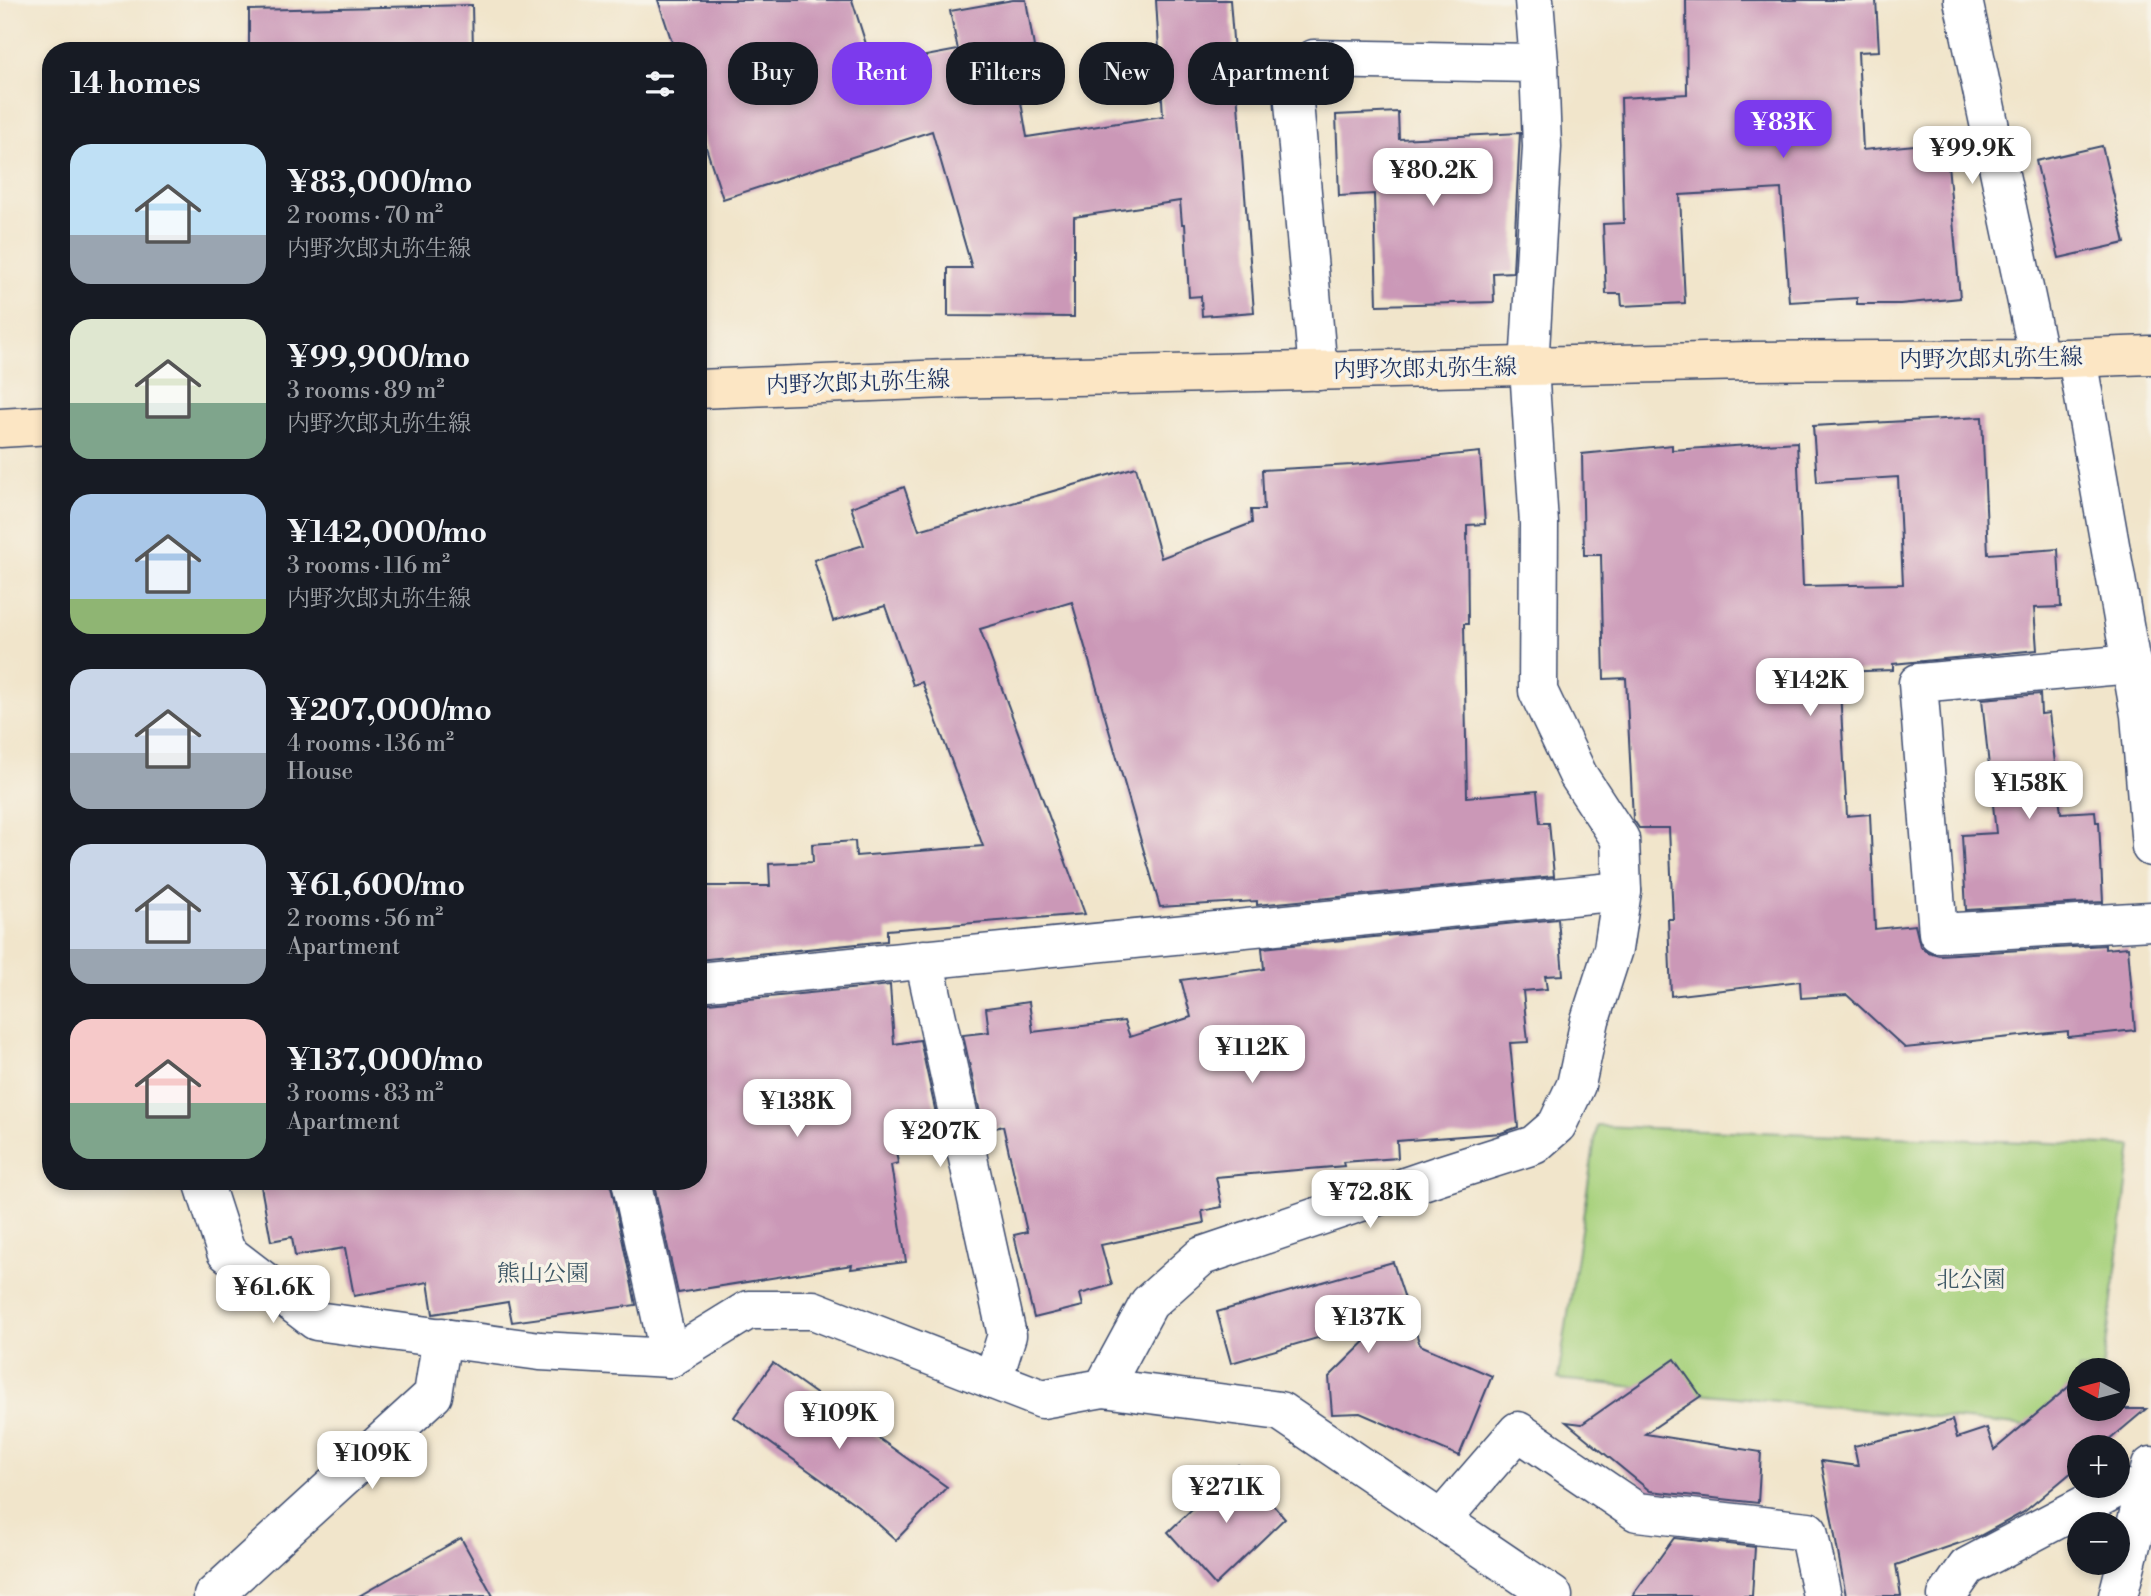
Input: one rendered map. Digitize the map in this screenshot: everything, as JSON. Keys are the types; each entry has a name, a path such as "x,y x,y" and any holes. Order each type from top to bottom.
{"main road":[{"name":"内野次郎丸弥生線","path":"707,389 946,379 2151,355"},
{"path":"0,428 42,426"}],"street":[{"path":"1103,1388 1149,1303 1202,1256 1534,1145 1557,1125 1576,1085 1590,1020 1613,949 1622,891 1620,839 1578,775 1538,691 1539,524 1529,367 1542,147 1534,0"},
{"path":"1963,0 2039,359"},
{"path":"1318,371 1292,80 1314,59 1539,63"},
{"path":"2077,358 2140,715 2151,847"},
{"path":"2132,664 1918,683 1938,933 2151,921"},
{"path":"707,981 1622,891"},
{"path":"924,959 1007,1335 993,1380"},
{"path":"206,1190 226,1252 316,1321 540,1351 670,1358 748,1310 813,1310 1042,1399 1103,1388 1280,1411 1553,1596"},
{"path":"633,1190 670,1358"},
{"path":"213,1596 433,1395 442,1337"},
{"path":"1441,1520 1518,1431 1637,1512 1808,1531 1822,1596"},
{"path":"1947,1596 1967,1567 2119,1487 2148,1480 2118,1596"}],"green space":[{"name":"北公園","path":"1597,1126 2132,1146 2105,1358 2067,1358 2067,1421 2096,1421 2094,1433 1558,1379"}],"building":[{"path":"658,0 852,0 865,42 832,42 832,105 932,105 932,55 946,52 946,105 1021,105 1027,137 1163,116 1162,105 1174,105 1174,42 1159,42 1156,0 1230,0 1233,42 1188,42 1188,105 1238,105 1254,312 1202,316 1201,296 1189,297 1185,224 1182,224 1180,201 1074,217 1074,317 948,316 948,268 972,268 932,131 723,199 707,150 707,42 672,42"},
{"path":"1026,0 1033,42 956,42 950,11"},
{"path":"1686,0 1876,0 1879,51 1858,52 1863,150 1946,142 1960,298 1900,304 1857,304 1857,298 1789,302 1781,189 1680,195 1685,303 1622,306 1621,294 1606,294 1603,224 1624,223 1621,98 1687,94"},
{"path":"472,5 473,42 249,42 249,10"},
{"path":"1398,112 1399,139 1520,133 1513,272 1493,273 1494,302 1377,305 1374,194 1339,196 1336,115"},
{"path":"2102,146 2125,243 2059,258 2036,161"},
{"path":"1982,417 1988,554 2058,549 2061,607 2034,608 2037,650 1893,664 1893,670 1839,672 1847,816 1870,814 1875,929 1915,925 1920,946 1939,955 2105,945 2105,949 2128,947 2135,1030 2068,1037 2068,1031 1905,1048 1847,995 1801,998 1800,981 1671,996 1668,919 1673,919 1669,828 1639,828 1633,819 1626,678 1604,679 1601,555 1584,555 1582,454 1672,445 1672,450 1797,442 1803,586 1903,584 1898,477 1817,482 1813,426"},
{"path":"1480,452 1485,524 1467,525 1468,624 1464,624 1467,797 1537,791 1540,823 1549,823 1554,876 1257,905 1257,901 1160,907 1072,602 980,629 1085,914 887,930 887,941 707,959 707,886 770,886 769,864 813,862 812,844 855,841 856,856 983,846 922,682 913,685 885,606 833,621 814,560 864,545 851,507 904,487 919,530 1136,467 1161,558 1252,523 1251,510 1264,510 1262,470 1352,465"},
{"path":"2040,694 2041,714 2049,713 2061,813 2095,811 2096,822 2099,822 2103,902 1966,910 1962,835 1996,833 1982,699"},
{"path":"1558,919 1563,975 1545,976 1547,989 1523,991 1528,1042 1510,1043 1518,1127 1501,1133 1397,1141 1398,1158 1343,1162 1344,1166 1216,1177 1222,1207 1202,1211 1204,1223 1101,1245 1112,1285 1080,1294 1083,1306 1034,1318 1014,1235 1027,1232 1003,1126 984,1131 963,1035 989,1032 986,1008 1029,1002 1033,1032 1124,1021 1130,1037 1191,1017 1181,980 1264,969 1262,948"},
{"path":"890,985 894,1044 920,1040 942,1141 896,1151 898,1163 891,1165 906,1262 851,1269 852,1265 678,1293 655,1190 707,1190 707,1003"},
{"path":"262,1190 612,1190 636,1305 512,1322 508,1302 433,1314 428,1282 354,1296 345,1248 295,1256 292,1237 271,1241"},
{"path":"1393,1262 1420,1345 1492,1376 1459,1456 1360,1413 1332,1414 1329,1377 1390,1317 1231,1363 1217,1312"},
{"path":"1675,1359 1701,1396 1645,1434 1761,1452 1758,1503 1650,1491 1566,1422 1582,1424"},
{"path":"773,1363 947,1487 896,1540 858,1506 734,1417"},
{"path":"2067,1388 2067,1421 2130,1421 2130,1409 2146,1409 2115,1435 2067,1435 2067,1476 2024,1512 1980,1536 1896,1565 1901,1596 1846,1596 1821,1461 1858,1466 1854,1446 1927,1429 1952,1420 1957,1438 1987,1428 1994,1450"},
{"path":"1238,1465 1285,1518 1215,1585 1168,1532"},
{"path":"461,1538 493,1596 359,1596"},
{"path":"1674,1538 1755,1547 1752,1596 1632,1596"}],"park label":[{"name":"熊山公園","path":"543,1274"}]}
